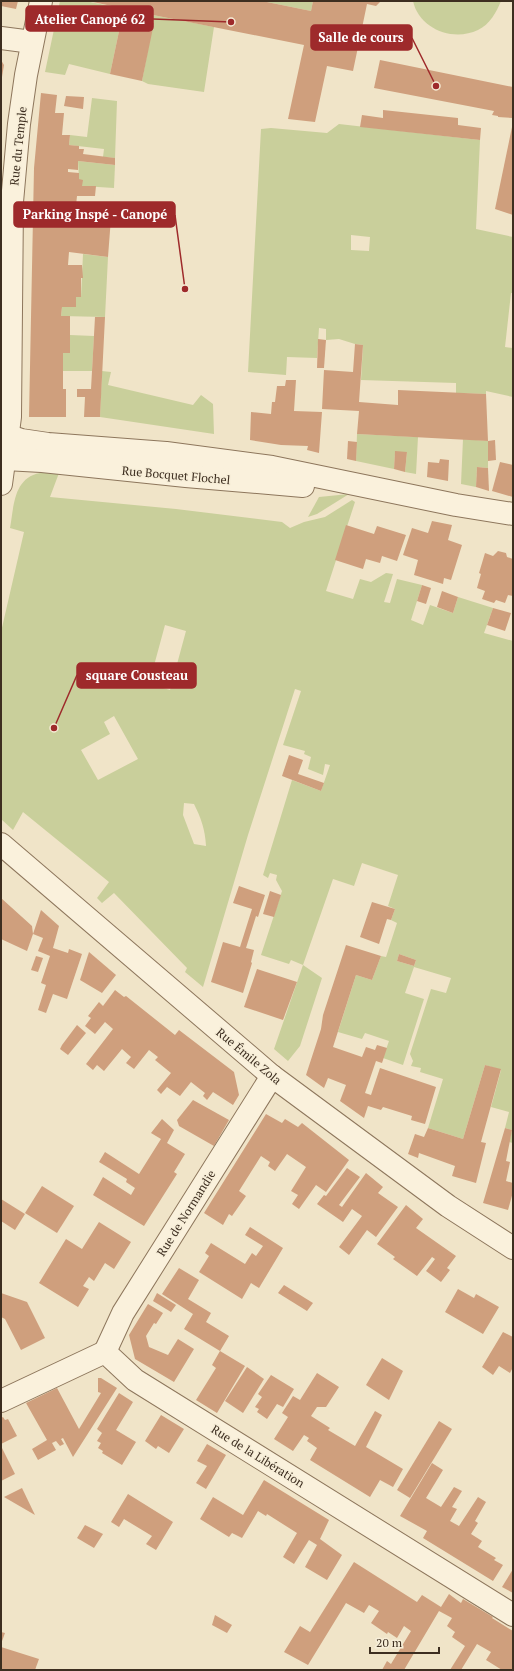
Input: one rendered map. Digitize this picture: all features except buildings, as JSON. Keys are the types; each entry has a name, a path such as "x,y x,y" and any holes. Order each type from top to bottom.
{"street":[{"name":"Rue du Temple","path":"1,484 9,436 10,417 12,202 19,124 40,1"},
{"path":"1,38 32,42"},
{"name":"Rue Bocquet Flochel","path":"9,436 22,440 48,444 101,450 166,453 265,466 346,484 369,486 456,505 513,514"},
{"path":"64,464 101,450"},
{"name":"Rue Bocquet Flochel","path":"5,459 317,487 346,484"},
{"name":"Rue Émile Zola","path":"1,844 272,1076 448,1206 513,1248"},
{"name":"Rue de Normandie","path":"105,1352 123,1313 272,1076"},
{"path":"1,1401 105,1352"},
{"name":"Rue de la Libération","path":"105,1352 135,1380 513,1615"}],"green space":[{"path":"60,1 85,1 126,9 124,17 122,17 110,74 69,64 65,75 45,72"},
{"path":"262,1 313,1 311,11"},
{"path":"413,1 501,1 495,14 486,25 478,30 458,34 448,33 430,26 416,11"},
{"path":"148,14 214,27 204,92 148,84 142,81 153,23 146,22"},
{"path":"92,98 117,101 115,158 103,157 104,149 69,145 70,135 87,137"},
{"path":"339,124 480,140 476,229 513,237 513,293 511,293 505,347 513,348 513,397 486,391 486,394 456,393 456,383 361,380 363,345 339,339 326,340 326,329 319,328 317,358 287,357 286,375 248,372 261,129 271,128 327,133","holes":["351,235 370,237 369,251 351,250"]},
{"path":"78,161 115,165 114,188 82,186 79,179"},
{"path":"83,254 108,257 105,317 61,316 62,307 75,307 76,297 81,297"},
{"path":"70,335 94,336 92,371 63,371 63,353 70,353"},
{"path":"102,371 111,372 108,385 193,405 201,395 213,404 214,434 100,417"},
{"path":"357,434 418,437 416,474 405,472 407,452 395,452 394,469 356,461"},
{"path":"463,439 488,441 488,468 477,467 476,487 461,484"},
{"path":"40,473 59,473 50,497 176,509 282,522 290,528 304,522 325,517 352,500 355,502 326,591 353,599 360,579 371,582 386,573 393,574 384,602 390,603 397,579 422,585 411,620 423,625 430,605 453,613 458,597 493,608 484,633 513,641 513,1143 509,1142 512,1130 505,1128 509,1112 491,1107 501,1070 485,1065 463,1139 428,1128 443,1079 420,1072 421,1068 411,1066 413,1061 410,1054 431,989 446,993 451,978 414,967 405,993 424,999 403,1065 383,1058 389,1041 365,1033 362,1039 338,1032 356,975 372,980 381,956 386,957 397,923 391,920 395,909 388,906 398,875 362,863 354,886 333,879 303,965 291,960 289,964 261,955 282,891 276,880 277,875 270,873 268,878 263,875 292,780 321,791 330,765 325,764 323,775 308,769 311,757 304,754 305,751 283,745 301,691 295,689 248,835 203,987 185,972 187,968 114,893 102,903 97,898 109,882 23,812 13,830 1,819 1,632 24,532 10,528 16,494 24,481 31,476","holes":["165,625 186,631 170,690 149,684","114,716 138,759 98,780 81,750 110,734 104,722","184,803 194,804 199,814 205,834 206,846 194,844 183,815","399,954 416,960 414,966 397,961"]},
{"path":"349,494 317,514 308,517 319,497"},
{"path":"303,965 322,978 300,1046 288,1061 274,1049"}],"place":[{"name":"Atelier Canopé 62","path":"231,22"},
{"name":"Salle de cours","path":"436,86"},
{"name":"Parking Inspé - Canopé","path":"185,289"},
{"name":"square Cousteau","path":"54,728"}]}
